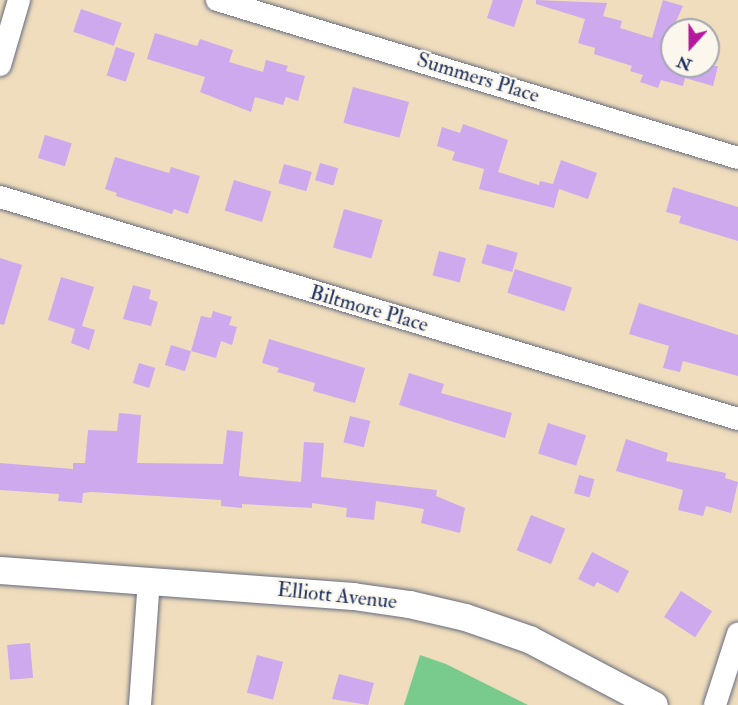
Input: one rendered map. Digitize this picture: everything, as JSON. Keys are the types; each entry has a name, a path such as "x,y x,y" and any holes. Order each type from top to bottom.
{"street":[{"path":"0,65 19,0"},
{"name":"Summers Place","path":"217,0 738,158"},
{"name":"Biltmore Place","path":"0,197 738,419"},
{"name":"Elliott Avenue","path":"0,570 149,579 353,596 465,617 570,658 654,705"},
{"path":"140,705 149,579"},
{"path":"715,705 738,634"}],"green space":[{"path":"420,655 446,664 528,705 404,705"}],"building":[{"path":"493,0 523,0 514,27 487,18"},
{"path":"536,0 607,3 603,16 622,21 620,28 652,38 663,0 683,6 678,18 660,18 660,78 685,78 683,86 661,80 658,88 640,82 643,75 630,71 632,66 594,54 595,48 578,43 585,19 536,4"},
{"path":"81,9 122,23 114,46 73,32"},
{"path":"155,33 197,46 200,39 233,50 229,62 263,72 266,60 288,66 286,71 305,76 298,101 286,97 283,105 255,97 251,112 200,92 205,77 147,59"},
{"path":"116,47 135,53 126,82 107,76"},
{"path":"685,78 715,78 713,86"},
{"path":"353,87 409,102 399,138 343,123"},
{"path":"463,124 508,140 498,172 539,185 540,181 553,184 561,160 597,173 588,199 559,189 554,208 479,189 484,169 452,160 455,152 437,146 442,127 460,133"},
{"path":"45,135 72,143 65,166 38,158"},
{"path":"115,157 169,173 171,167 200,176 188,214 174,209 172,214 116,196 117,193 105,189"},
{"path":"320,163 338,168 333,186 315,180"},
{"path":"284,164 312,172 306,191 278,183"},
{"path":"234,180 271,191 262,222 225,211"},
{"path":"673,187 738,207 738,241 679,223 681,216 666,212"},
{"path":"344,209 382,220 371,258 333,247"},
{"path":"487,244 518,253 512,272 481,263"},
{"path":"439,251 466,258 460,282 433,275"},
{"path":"0,258 22,265 4,325 0,324"},
{"path":"515,269 572,288 564,311 507,293"},
{"path":"61,277 94,287 82,326 95,330 89,350 71,343 75,329 48,320"},
{"path":"133,285 151,290 149,299 158,302 151,326 123,319"},
{"path":"639,303 738,335 738,376 683,361 680,372 663,368 669,346 629,334"},
{"path":"213,311 232,317 229,325 237,327 232,345 221,341 216,358 191,351 201,316 211,318"},
{"path":"269,339 365,368 355,403 313,391 315,383 277,372 279,368 262,363"},
{"path":"171,345 191,351 185,371 165,365"},
{"path":"139,363 155,368 149,388 133,383"},
{"path":"409,373 444,384 441,393 512,413 505,438 399,405"},
{"path":"119,413 141,415 137,463 223,464 227,430 243,432 239,476 301,482 304,442 324,443 321,477 437,490 436,496 465,508 460,533 421,523 424,509 376,501 374,520 346,517 347,508 312,503 312,508 242,504 242,508 221,506 221,500 92,492 83,493 82,503 58,501 59,494 0,490 0,463 73,469 73,463 85,463 88,430 117,431"},
{"path":"350,416 370,421 364,447 343,442"},
{"path":"548,423 586,435 576,466 538,453"},
{"path":"626,439 668,453 666,461 726,473 725,478 738,482 731,513 706,506 703,516 678,510 683,490 616,471"},
{"path":"579,475 594,479 590,497 574,493"},
{"path":"531,515 565,529 551,564 517,550"},
{"path":"592,552 629,571 618,593 597,582 594,587 578,579"},
{"path":"681,591 712,611 695,637 664,617"},
{"path":"30,643 33,678 10,680 7,645"},
{"path":"257,655 283,662 273,700 247,693"},
{"path":"339,674 374,683 368,705 332,699"}]}
